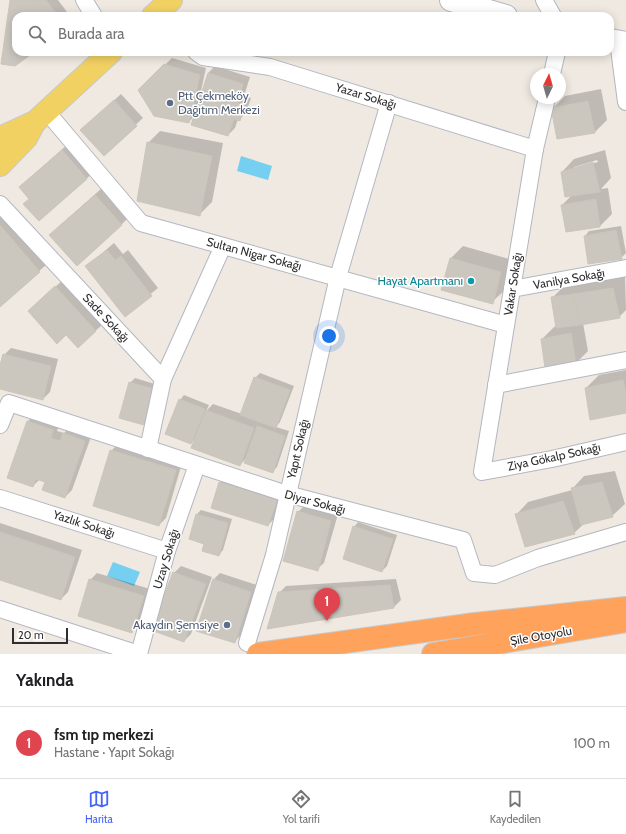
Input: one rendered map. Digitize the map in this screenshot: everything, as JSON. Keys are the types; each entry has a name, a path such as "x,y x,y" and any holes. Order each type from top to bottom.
{"highway":[{"path":"252,648 626,608"},
{"name":"Şile Otoyolu","path":"433,654 626,621"}],"main road":[{"path":"0,165 26,138 41,117 107,56"},
{"path":"0,138 41,117"}],"street":[{"path":"84,0 92,12"},
{"path":"451,0 492,12"},
{"path":"544,0 551,12"},
{"path":"618,41 626,102"},
{"name":"Yazar Sokağı","path":"201,56 203,58 270,67 535,149"},
{"path":"553,68 556,56"},
{"name":"Yapıt Sokağı","path":"252,648 338,277 388,103"},
{"name":"Vakar Sokağı","path":"482,472 535,149 546,104"},
{"name":"Sultan Nigar Sokağı","path":"41,117 141,223 506,324"},
{"name":"Sade Sokağı","path":"0,204 163,380"},
{"path":"148,449 163,380 223,246"},
{"name":"Vanilya Sokağı","path":"512,289 626,268"},
{"path":"496,385 626,360"},
{"name":"Diyar Sokağı","path":"0,425 9,403 287,494 463,540 474,572 495,575 538,558 626,532"},
{"name":"Ziya Gökalp Sokağı","path":"482,472 552,459 626,442"},
{"name":"Uzay Sokağı","path":"139,654 167,551 196,465"},
{"name":"Yazlık Sokağı","path":"0,498 167,551"},
{"path":"0,609 139,654"}],"water":[{"path":"241,156 272,166 268,180 237,171"},
{"path":"113,562 140,572 134,586 107,576"}],"building":[{"path":"10,0 46,0 55,12 12,12 12,56 29,56 15,66 1,64"},
{"name":"Ptt Çekmeköy Dağıtım Merkezi","path":"164,64 200,75 189,123 154,116 138,90"},
{"path":"208,73 243,84 238,103 245,105 240,121 234,119 228,136 191,125"},
{"path":"114,100 137,126 104,156 80,130"},
{"path":"588,101 595,133 557,139 551,108"},
{"path":"147,142 212,156 200,216 137,201"},
{"path":"62,150 87,179 39,221 23,204 29,199 19,187"},
{"path":"593,162 600,192 565,197 561,172"},
{"path":"95,195 122,225 77,266 49,235"},
{"path":"596,199 600,227 566,232 561,205"},
{"path":"0,225 40,272 0,307"},
{"path":"616,230 622,259 588,264 584,236"},
{"path":"107,250 115,260 121,256 152,296 125,317 85,266"},
{"name":"Hayat Apartmanı","path":"450,258 501,272 493,304 441,290"},
{"path":"55,286 96,331 78,348 66,335 57,344 28,311"},
{"path":"613,288 620,318 580,325 573,294"},
{"path":"573,294 580,325 556,328 551,297"},
{"path":"571,333 576,364 545,368 541,339"},
{"path":"3,354 51,366 43,400 0,389 0,365"},
{"path":"254,377 290,390 276,428 240,415"},
{"path":"623,380 626,392 626,413 590,420 585,388"},
{"path":"129,382 154,389 144,425 119,418"},
{"path":"179,399 205,409 191,444 165,434"},
{"path":"206,410 254,428 240,466 191,448"},
{"path":"27,421 53,430 51,438 60,441 63,433 85,441 65,498 42,490 45,482 36,479 33,487 7,478"},
{"path":"257,426 285,436 273,473 244,463"},
{"path":"110,450 176,470 159,526 93,506"},
{"path":"219,482 277,500 268,526 211,508"},
{"path":"602,482 613,517 581,525 571,488"},
{"path":"563,501 575,534 525,547 515,514"},
{"path":"297,511 331,521 318,571 283,561"},
{"path":"196,514 228,523 219,556 202,551 204,544 189,539"},
{"path":"353,526 393,539 382,572 343,559"},
{"path":"0,532 75,557 61,600 0,580"},
{"path":"173,572 206,584 184,642 151,630"},
{"path":"89,579 144,596 132,633 78,616"},
{"path":"213,579 251,592 235,643 196,631"},
{"path":"390,585 394,608 267,629 278,592"}],"place":[{"name":"Ptt Çekmeköy Dağıtım Merkezi","path":"170,103"},
{"name":"Hayat Apartmanı","path":"471,281"},
{"name":"fsm tıp merkezi","path":"327,621"},
{"name":"Akaydın Şemsiye","path":"227,625"}]}
